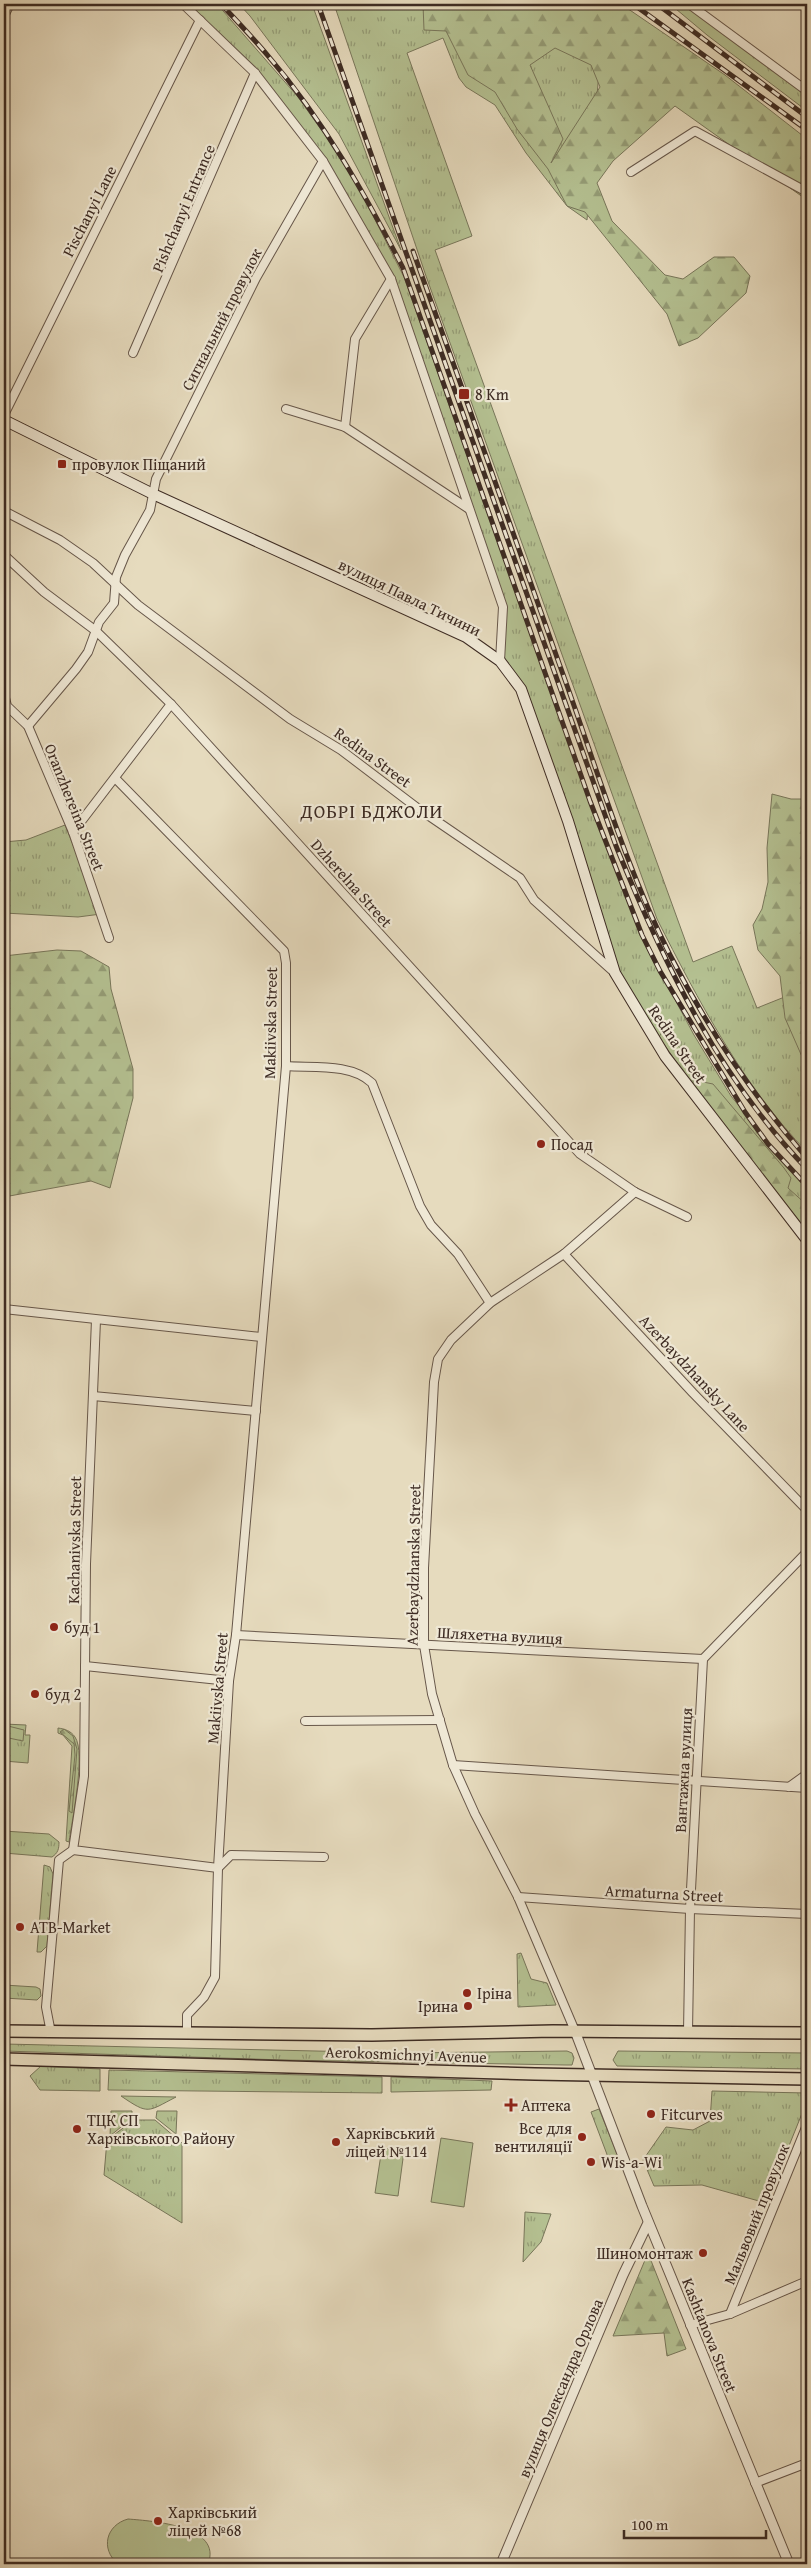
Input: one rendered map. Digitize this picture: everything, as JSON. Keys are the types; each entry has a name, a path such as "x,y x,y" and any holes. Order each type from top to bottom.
{"main road":[{"name":"вулиця Павла Тичини","path":"4,420 153,494 466,637 500,661 521,689 568,821 614,973"},
{"name":"Redina Street","path":"614,973 665,1056 807,1240"},
{"name":"Aerokosmichnyi Avenue","path":"4,2031 51,2033 440,2035 575,2031 807,2033"},
{"name":"Aerokosmichnyi Avenue","path":"4,2059 807,2078"}],"street":[{"path":"4,16 10,4"},
{"path":"183,4 255,73 323,161 391,279 503,607 500,661"},
{"path":"689,4 807,91"},
{"name":"Pischanyi Lane","path":"4,415 7,404 200,20"},
{"name":"Pishchanyi Entrance","path":"133,353 255,73"},
{"path":"631,172 695,131 807,192"},
{"name":"Сигнальний провулок","path":"28,726 88,652 99,622 114,603 116,577 125,555 150,510 156,480 256,278 323,161"},
{"path":"345,427 356,339 391,279"},
{"path":"286,409 345,427 468,509"},
{"name":"Redina Street","path":"4,511 60,540 93,563 138,606 290,719 341,750 416,807 520,878 534,900 614,973"},
{"name":"Dzherelna Street","path":"4,555 44,592 96,632 171,704 580,1154 635,1192 687,1217"},
{"name":"Oranzhereina Street","path":"4,694 7,706 28,726 73,832 109,938"},
{"path":"73,832 171,704"},
{"name":"Makiivska Street","path":"115,778 284,951 286,963 286,1066 236,1635 229,1681 218,1868 215,1977 204,1997 187,2015 187,2034"},
{"path":"286,1066 351,1070 363,1074 372,1083 420,1206 431,1225 458,1254 490,1303"},
{"name":"Azerbaydzhanska Street","path":"575,2031 518,1897 475,1814 453,1765 432,1694 424,1645 424,1568 436,1367 438,1359 452,1340 490,1303 564,1254 635,1192"},
{"name":"Azerbaydzhansky Lane","path":"564,1254 693,1393 807,1510"},
{"path":"4,1310 261,1337"},
{"name":"Kachanivska Street","path":"51,2033 46,2007 59,1860 72,1850 84,1776 86,1564 96,1320"},
{"path":"93,1396 256,1411"},
{"path":"703,1659 807,1552"},
{"name":"Шляхетна вулиця","path":"236,1635 703,1659"},
{"name":"Вантажна вулиця","path":"688,2032 695,1779 703,1659"},
{"path":"85,1666 229,1681"},
{"path":"306,1721 440,1720"},
{"path":"453,1765 695,1779 807,1788"},
{"path":"789,1787 807,1774"},
{"path":"72,1850 218,1868 231,1855 324,1857"},
{"name":"Armaturna Street","path":"518,1897 690,1909 807,1914"},
{"name":"Kashtanova Street","path":"575,2031 648,2223 789,2564"},
{"name":"Мальвовий провулок","path":"730,2314 807,2125"},
{"name":"вулиця Олександра Орлова","path":"501,2564 623,2275 648,2223"},
{"path":"690,2326 730,2314 807,2281"},
{"path":"755,2483 807,2463"}],"green space":[{"path":"183,4 217,4 298,97 360,190 404,277 593,812 642,938 694,1035 731,1096 807,1190 807,1226 661,1040 618,972 521,689 500,661 503,607 390,281 323,161 255,73"},
{"path":"239,4 312,4 401,250 339,134"},
{"path":"334,4 615,4 600,59 587,220 567,206 526,153 495,105 466,87 459,78 443,38 407,53 472,236 435,250 693,962 732,946 757,1008 807,988 807,1152 762,1099 742,1071 706,1011 657,919 426,276"},
{"path":"423,4 621,4 725,75 807,139 807,200 675,106 613,161 597,183 612,221 665,275 683,279 714,257 734,257 750,276 746,293 698,338 679,346 667,314 585,212 567,206 548,169 517,129 495,92 468,75 446,31 424,30","holes":["555,48 591,65 600,87 551,163 563,139 530,65"]},
{"path":"670,4 688,4 807,90 807,111 707,35"},
{"path":"772,794 791,799 807,799 807,1068 785,1018 780,976 758,950 753,925 762,909 768,882 767,848"},
{"path":"65,825 101,914 78,917 4,913 4,842 26,840"},
{"path":"57,950 81,951 109,967 111,989 133,1069 133,1098 110,1188 91,1181 4,1197 4,956"},
{"path":"662,1032 677,1044 685,1054 690,1065 690,1071 703,1082 713,1084 784,1168 791,1178 788,1188 807,1205 807,1231 695,1089 659,1037"},
{"path":"4,1724 26,1725 25,1735 30,1735 28,1763 4,1761"},
{"path":"4,1725 24,1730 23,1741 4,1737"},
{"path":"58,1728 72,1733 78,1745 79,1771 69,1842 66,1841 72,1746 63,1735 58,1733"},
{"path":"64,1729 73,1736 77,1749 72,1813 69,1811 75,1755 74,1744 60,1732"},
{"path":"4,1831 49,1834 59,1842 58,1851 52,1857 4,1853"},
{"path":"44,1865 50,1867 53,1874 47,1946 41,1952 37,1952"},
{"path":"521,1953 531,1979 547,1983 556,2005 518,2007 517,1954"},
{"path":"4,1985 36,1987 40,1989 41,1996 37,2000 4,1998"},
{"path":"4,2044 405,2053 567,2051 572,2053 574,2058 572,2065 284,2060 4,2051"},
{"path":"618,2051 807,2053 807,2069 617,2066 613,2060"},
{"path":"41,2066 100,2069 100,2091 40,2090 30,2076"},
{"path":"109,2070 382,2077 382,2093 108,2090"},
{"path":"391,2077 492,2081 491,2090 391,2092"},
{"path":"712,2091 807,2093 807,2101 766,2203 702,2185 654,2186 643,2160 666,2127 693,2130 710,2121"},
{"path":"121,2096 176,2097 159,2106 143,2109"},
{"path":"599,2109 620,2161 611,2165 591,2112"},
{"path":"111,2111 132,2111 132,2118 110,2136"},
{"path":"157,2111 177,2111 176,2134 156,2118"},
{"path":"134,2120 155,2120 182,2143 182,2223 104,2175 107,2140"},
{"path":"441,2138 473,2143 464,2207 431,2202"},
{"path":"382,2148 404,2151 398,2196 375,2193"},
{"path":"525,2212 551,2214 541,2242 523,2262"},
{"path":"648,2253 686,2349 667,2356 664,2333 613,2336"},
{"path":"128,2519 168,2524 196,2534 205,2541 210,2551 208,2564 118,2564 112,2558 109,2551 107,2545 108,2538 115,2526"}],"railway":[{"path":"221,4 289,81 326,132 374,213 403,268 590,801 642,935 660,971 745,1112 768,1144 807,1186"},
{"path":"318,4 616,846 634,889 674,975 720,1057 775,1134 807,1169"},
{"path":"633,4 807,130"},
{"path":"657,4 807,117"},
{"path":"413,251 638,885 670,955 732,1061 768,1111 807,1158"}],"place":[{"name":"8 Km","path":"464,394"},
{"name":"провулок Піщаний","path":"62,464"},
{"name":"Посад","path":"541,1144"},
{"name":"буд 1","path":"54,1627"},
{"name":"буд 2","path":"35,1694"},
{"name":"ATB-Market","path":"20,1927"},
{"name":"Іріна","path":"467,1993"},
{"name":"Ірина","path":"468,2006"},
{"name":"Аптека","path":"511,2105"},
{"name":"Fitcurves","path":"651,2114"},
{"name":"ТЦК СП Харківського Району","path":"77,2129"},
{"name":"Все для вентиляції","path":"582,2137"},
{"name":"Харківський ліцей №114","path":"336,2142"},
{"name":"Wis-a-Wi","path":"591,2162"},
{"name":"Шиномонтаж","path":"703,2253"},
{"name":"Харківський ліцей №68","path":"158,2521"}],"district":[{"name":"ДОБРІ БДЖОЛИ","path":"372,811"}]}
